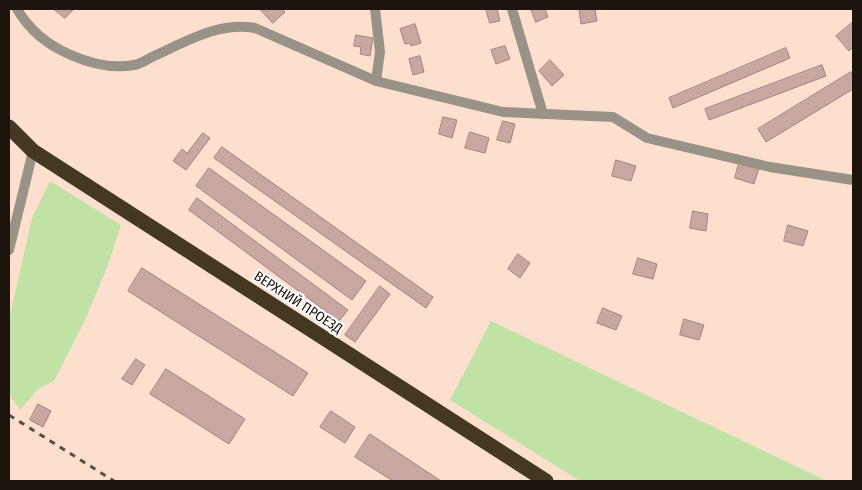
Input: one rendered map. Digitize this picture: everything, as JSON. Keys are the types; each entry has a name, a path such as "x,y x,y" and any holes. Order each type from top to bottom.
{"highway":[{"name":"ВЕРХНИЙ ПРОЕЗД","path":"9,127 33,151 546,481"}],"street":[{"path":"17,9 25,22 49,43 101,66 136,65 201,34 246,26 255,28 376,81 503,112 613,117 647,138 770,167 853,180"},
{"path":"375,9 380,52 376,81"},
{"path":"512,9 543,114"},
{"path":"9,250 33,151"}],"green space":[{"path":"50,181 121,225 108,265 85,320 54,381 38,389 20,410 9,394 9,320 32,218"},
{"path":"491,321 827,481 580,481 450,400"}],"building":[{"path":"54,9 74,9 65,18"},
{"path":"260,9 282,9 285,12 273,23"},
{"path":"486,9 497,9 500,21 490,23"},
{"path":"531,9 545,9 548,17 536,22"},
{"path":"595,9 597,21 581,24 579,10"},
{"path":"853,22 853,47 849,51 836,36"},
{"path":"415,24 421,43 411,46 410,43 405,44 400,29"},
{"path":"356,35 373,38 370,56 360,54 361,47 354,46"},
{"path":"505,46 510,59 496,64 491,50"},
{"path":"786,48 790,58 673,108 669,98"},
{"path":"420,56 424,72 413,75 409,59"},
{"path":"550,60 564,75 552,86 539,71"},
{"path":"822,65 826,76 709,120 705,109"},
{"path":"851,72 853,76 853,89 766,142 758,129"},
{"path":"443,117 457,120 452,138 439,134"},
{"path":"503,121 515,124 510,143 497,140"},
{"path":"470,132 489,138 485,153 465,148"},
{"path":"203,133 210,138 186,170 173,161 182,149 187,153"},
{"path":"222,147 433,297 426,308 214,158"},
{"path":"616,160 636,166 631,181 612,176"},
{"path":"739,163 759,168 754,184 735,178"},
{"path":"209,168 366,281 352,300 196,186"},
{"path":"197,198 348,310 339,321 189,210"},
{"path":"693,211 708,214 706,231 690,228"},
{"path":"788,225 808,231 803,246 784,241"},
{"path":"518,254 530,263 520,278 508,269"},
{"path":"638,258 657,264 653,279 633,274"},
{"path":"142,268 308,373 293,396 128,291"},
{"path":"380,286 390,294 355,342 345,335"},
{"path":"603,308 622,316 616,330 597,323"},
{"path":"684,319 704,325 699,340 680,335"},
{"path":"136,359 145,365 132,385 122,379"},
{"path":"166,369 245,419 229,444 150,394"},
{"path":"38,404 51,411 43,427 30,420"},
{"path":"331,411 355,427 345,443 320,427"},
{"path":"370,434 441,481 393,481 355,457"}],"railway":[{"path":"9,415 114,481"}]}
